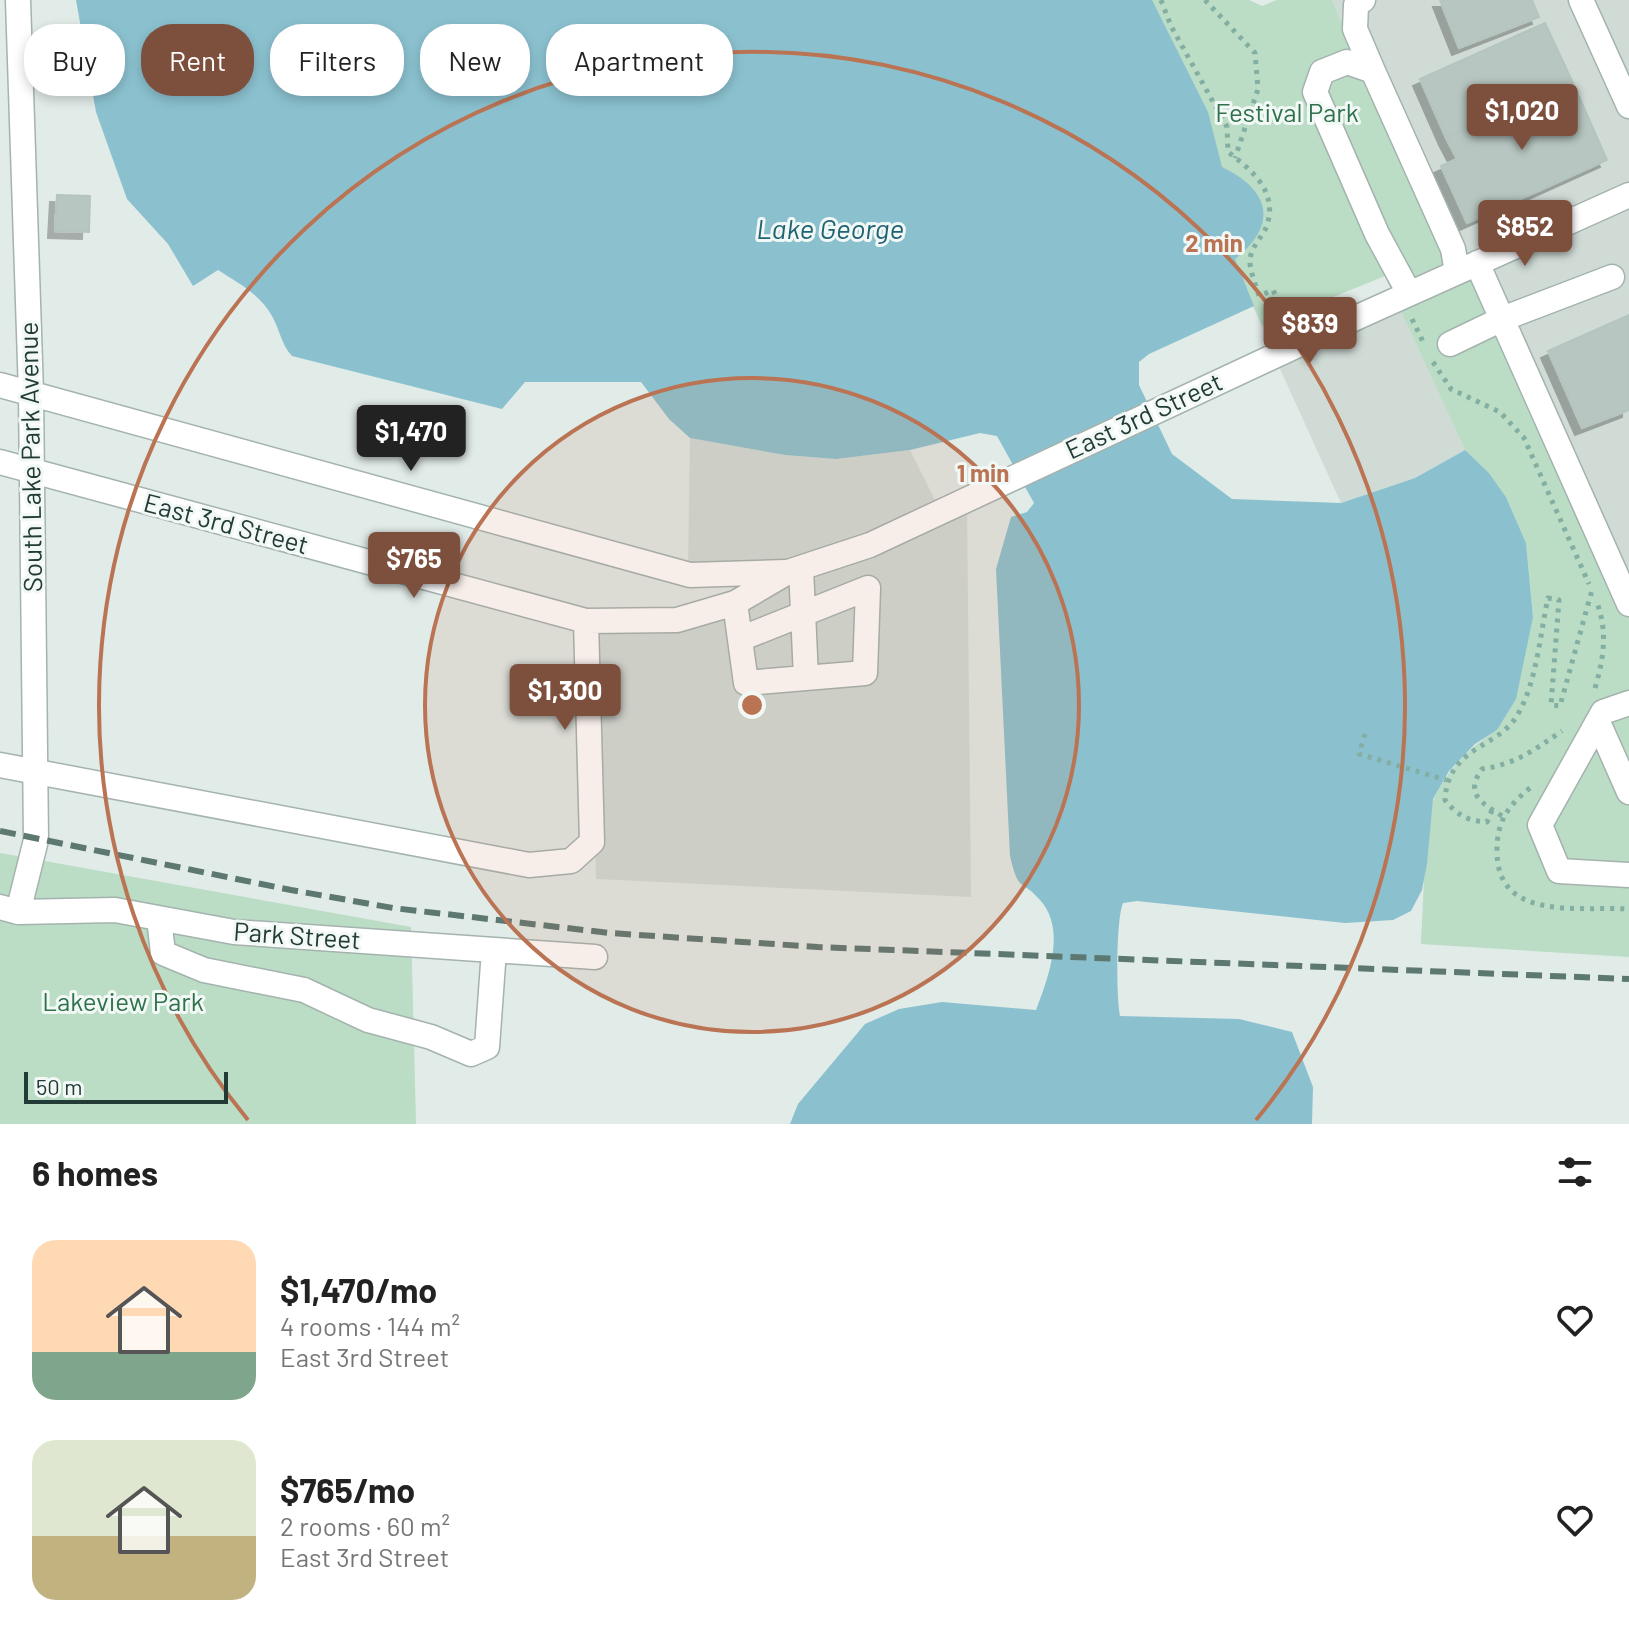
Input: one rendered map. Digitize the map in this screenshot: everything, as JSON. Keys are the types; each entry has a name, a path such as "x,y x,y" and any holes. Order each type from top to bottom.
{"street":[{"name":"South Lake Park Avenue","path":"9,910 36,840 31,393 18,0"},
{"path":"1363,0 1356,5 1355,29 1373,71 1453,249 1502,319 1629,604"},
{"path":"1581,0 1629,106"},
{"path":"1373,71 1347,62 1322,72 1315,92 1405,295"},
{"name":"East 3rd Street","path":"0,462 586,621 677,620 735,603 794,570 870,545 1010,477 1629,195"},
{"path":"1450,344 1502,319 1612,277"},
{"name":"East 3rd Street","path":"0,385 690,575 794,570"},
{"path":"794,570 805,613 806,678"},
{"path":"735,603 746,683 865,673 868,588 740,639"},
{"path":"0,765 529,865 571,861 592,842 586,621"},
{"path":"1629,703 1603,712 1540,825 1559,871 1629,875"},
{"path":"1598,722 1629,792"},
{"name":"Park Street","path":"9,910 115,910 234,932 595,957"},
{"path":"159,918 163,953 204,970 304,990 368,1020 431,1037 471,1054 487,1047 494,950"}],"path":[{"path":"1161,0 1171,26 1227,127 1228,152 1253,172 1268,193 1267,224 1253,249 1250,262 1259,296 1273,290 1286,316 1271,323"},
{"path":"1205,0 1255,53 1258,89 1235,158"},
{"path":"1405,295 1440,376 1451,389 1500,412 1524,438 1592,590 1604,632 1603,658 1594,692"},
{"path":"1492,810 1487,822 1457,815 1445,800 1446,780 1480,743 1506,730 1519,713 1548,598 1559,600 1551,705 1560,706 1592,590"},
{"path":"1502,816 1476,798 1472,790 1482,769 1511,764 1528,756 1571,724"},
{"path":"1365,734 1359,754 1446,780"}],"shaded area":[{"path":"1332,0 1577,0 1629,115 1629,190 1472,261 1357,15 1341,21"},
{"path":"1584,0 1629,0 1629,99"},
{"path":"1629,201 1629,615 1476,269"},
{"path":"1398,303 1465,450 1415,478 1341,503 1275,358"},
{"path":"690,438 785,455 836,459 910,450 939,508 787,568 688,570"},
{"path":"967,504 971,897 596,879 593,625 673,624"}],"green space":[{"name":"Festival Park","path":"1116,0 1249,0 1262,6 1277,0 1332,0 1341,21 1357,14 1476,269 1629,615 1629,957 1421,944 1427,844 1435,796 1461,759 1497,730 1533,617 1526,543 1506,497 1489,473 1465,450 1385,276 1262,326"},
{"name":"Lakeview Park","path":"0,853 411,927 416,1124 0,1124"}],"water":[{"name":"Lake George","path":"76,0 1152,0 1208,112 1222,167 1250,186 1263,208 1263,221 1258,233 1235,259 1254,306 1149,354 1139,362 1139,385 1172,454 1232,499 1341,503 1415,478 1465,450 1489,473 1506,497 1526,543 1533,617 1516,699 1497,730 1475,744 1449,771 1433,799 1422,890 1411,911 1393,920 1345,923 1137,901 1123,903 1117,958 1120,1016 1239,1019 1292,1032 1313,1087 1312,1124 790,1124 798,1104 865,1024 899,1009 942,1002 1036,1010 1050,969 1054,940 1048,912 1040,900 1018,881 1010,856 996,569 1011,517 1027,512 1034,503 997,436 980,433 910,450 836,459 785,455 690,438 669,419 641,382 525,382 502,409 292,356 272,316 255,295 218,270 193,286 168,244 127,199 93,96 125,96 125,24 80,24"}],"building":[{"path":"1440,0 1532,0 1539,17 1459,48"},
{"path":"1545,23 1572,81 1446,138 1420,79"},
{"path":"1572,81 1607,160 1467,223 1441,166 1457,159 1446,138"},
{"path":"57,195 90,196 89,232 55,231"},
{"path":"1629,315 1629,410 1582,428 1548,351"}],"railway":[{"path":"0,831 393,908 610,933 818,947 1629,979"}]}
